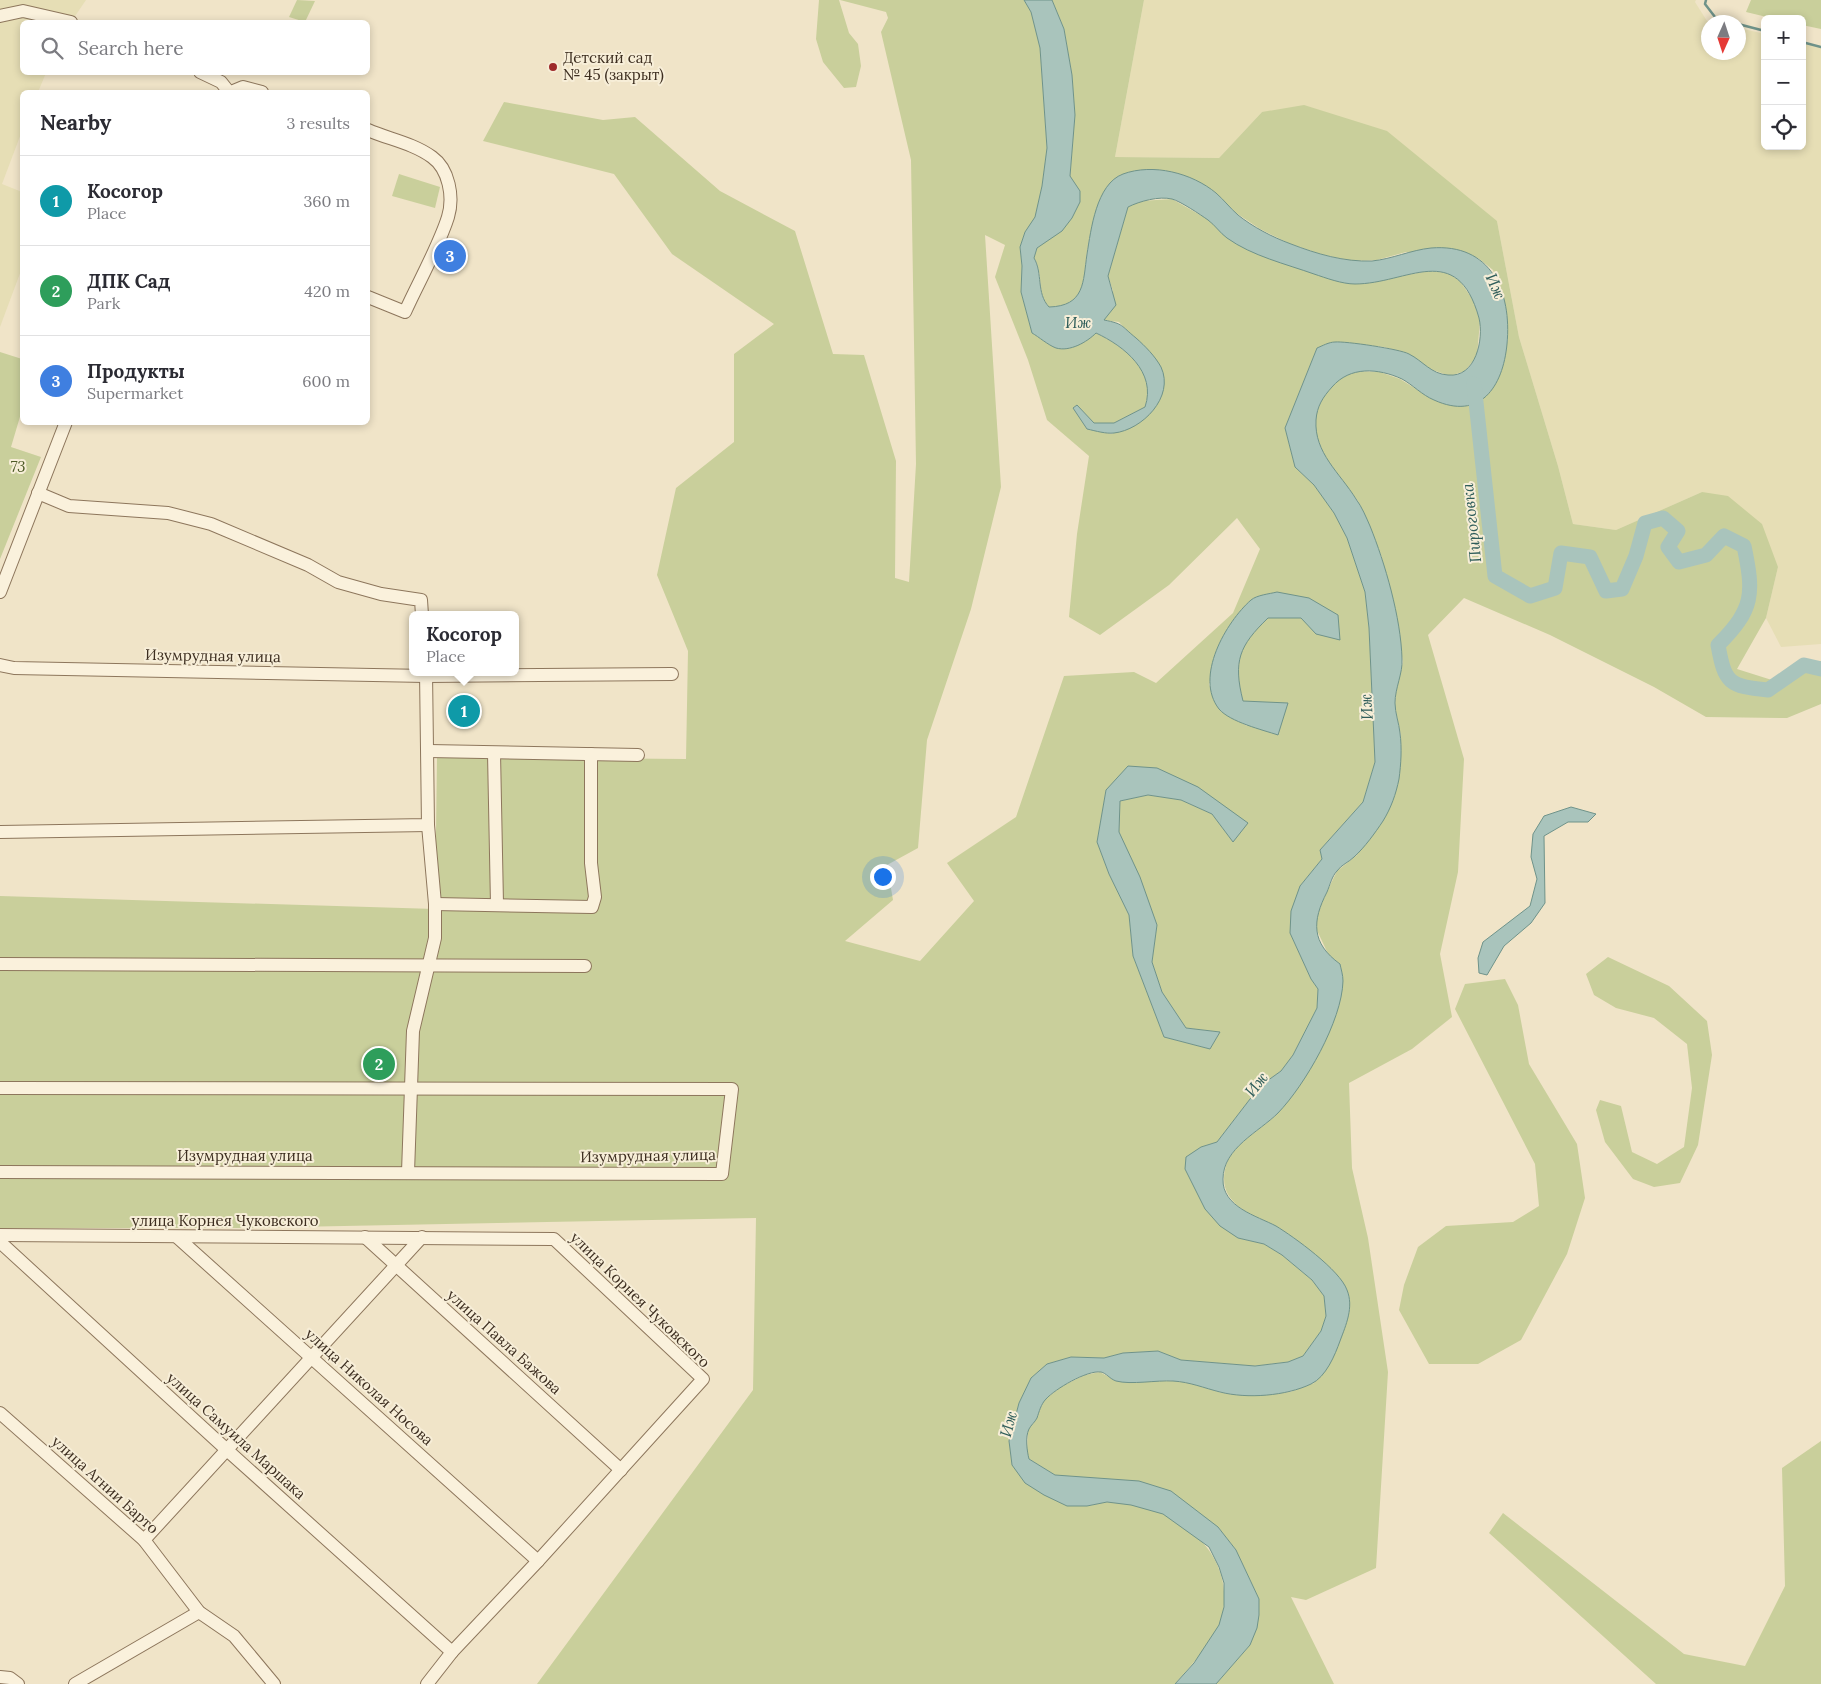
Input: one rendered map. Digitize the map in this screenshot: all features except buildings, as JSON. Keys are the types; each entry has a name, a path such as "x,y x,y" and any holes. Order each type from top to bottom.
{"street":[{"path":"0,16 23,11 62,20"},
{"path":"206,75 221,82 228,90"},
{"path":"235,90 243,87 254,90"},
{"path":"370,131 419,149 434,158 443,168 450,191 448,216 406,312 370,298"},
{"path":"0,592 65,425"},
{"path":"38,493 69,506 168,513 211,524 308,565 338,582 381,594 421,600 422,611"},
{"name":"Изумрудная улица","path":"0,665 14,668 409,674"},
{"name":"Изумрудная улица","path":"519,674 672,674"},
{"path":"408,1172 409,1087 413,1031 434,938 435,904 428,825 429,751 426,676"},
{"path":"429,751 638,755"},
{"path":"494,753 497,904"},
{"path":"435,904 592,907 595,897 591,863 591,754"},
{"path":"0,832 428,825"},
{"path":"0,964 585,966"},
{"name":"Изумрудная улица","path":"0,1088 409,1087 732,1089 722,1174 0,1172"},
{"name":"улица Корнея Чуковского","path":"0,1235 554,1239 703,1379 538,1561 452,1652 427,1684"},
{"name":"улица Николая Носова","path":"177,1237 538,1561"},
{"name":"улица Павла Бажова","path":"365,1237 621,1470"},
{"path":"144,1540 422,1237"},
{"name":"улица Самуила Маршака","path":"0,1242 227,1450 452,1652"},
{"name":"улица Агнии Барто","path":"0,1413 144,1540 199,1612 234,1636 274,1684"},
{"path":"75,1684 199,1612"},
{"path":"0,1677 10,1678 18,1684"}],"shaded area":[{"path":"0,0 86,0 72,20 20,20 20,75 45,75 39,90 20,90 20,136 2,184 20,191 20,273 0,327"},
{"path":"1144,0 1696,0 1695,2 1703,15 1701,15 1701,60 1746,60 1746,30 1761,33 1761,150 1806,150 1806,44 1821,47 1821,644 1781,647 1766,618 1778,567 1702,492 1616,530 1573,524 1558,466 1519,337 1497,221 1262,112 1219,158 1115,157"}],"green space":[{"path":"297,0 315,1 306,20 289,17"},
{"path":"819,0 839,0 849,33 858,44 861,66 856,87 844,88 823,62 816,39"},
{"path":"840,0 1024,0 1031,12 1040,48 1047,149 1035,218 1025,232 1020,247 1022,266 1021,292 1032,333 1056,348 1096,333 1127,353 1142,371 1146,382 1145,407 1114,423 1094,423 1077,406 1073,408 1087,429 1112,434 1161,398 1128,332 1119,322 1103,320 1113,291 1108,276 1128,207 1140,201 1172,199 1209,220 1227,238 1354,284 1429,271 1448,273 1460,281 1473,300 1480,321 1477,356 1465,371 1450,376 1427,368 1409,354 1384,347 1334,342 1317,348 1285,428 1295,467 1314,485 1334,513 1347,538 1365,592 1369,628 1375,762 1363,802 1320,850 1322,859 1300,886 1290,933 1311,979 1318,989 1317,1008 1293,1055 1281,1071 1260,1086 1217,1142 1201,1147 1185,1169 1193,1184 1238,1238 1264,1244 1282,1255 1312,1280 1324,1296 1326,1316 1321,1331 1303,1356 1288,1362 1254,1366 1181,1360 1158,1351 1123,1353 1104,1358 1071,1357 1047,1364 1031,1378 1019,1403 1009,1441 1012,1465 1057,1492 1085,1505 1107,1502 1121,1503 1157,1511 1192,1532 1214,1558 1224,1589 1224,1606 1220,1623 1207,1646 1175,1684 537,1684 753,1390 756,1218 246,1228 0,1228 0,896 435,909 437,757 686,759 688,651 657,575 676,488 734,442 734,354 774,324 672,254 614,174 483,141 504,102 603,120 635,117 720,191 795,231 833,354 864,355 896,461 895,578 909,582 916,464 911,160 881,32 888,18 886,12","holes":["985,235 1005,245 995,277 1028,360 1047,420 1089,456 1077,534 1069,617 1100,635 1169,585 1237,518 1260,549 1233,613 1156,683 1134,672 1064,676 1016,817 947,863 974,901 920,961 845,941 893,900 887,865 918,848 927,740 971,609 1001,487","1277,592 1316,634 1301,618 1268,618 1250,635 1242,648 1238,670 1240,693 1247,726 1219,709 1209,684","1198,787 1233,842 1212,814 1181,800 1148,795 1120,801 1119,832 1157,925 1152,962 1162,992 1186,1028 1220,1032 1210,1049 1164,1037 1133,956 1129,915 1109,874 1097,842 1106,790"]},
{"path":"1052,0 1144,0 1115,157 1219,158 1262,112 1304,105 1387,131 1497,221 1519,337 1558,466 1573,524 1616,530 1702,492 1728,496 1762,524 1778,567 1766,618 1737,669 1775,681 1803,661 1821,661 1821,704 1787,718 1706,717 1654,687 1550,635 1464,598 1428,635 1464,759 1458,872 1440,954 1452,1017 1412,1049 1349,1083 1352,1168 1368,1238 1388,1372 1376,1568 1306,1600 1291,1597 1334,1684 1216,1684 1250,1645 1259,1599 1236,1550 1218,1527 1084,1478 1055,1475 1029,1459 1027,1451 1028,1430 1035,1421 1044,1400 1062,1386 1085,1375 1100,1372 1116,1381 1175,1381 1190,1383 1222,1393 1290,1392 1314,1383 1347,1289 1305,1247 1286,1233 1239,1207 1227,1192 1224,1174 1228,1160 1237,1147 1281,1109 1315,1057 1330,1028 1340,997 1340,964 1329,956 1314,924 1318,910 1337,871 1357,855 1401,736 1395,707 1396,689 1403,662 1392,596 1381,555 1358,501 1323,455 1316,435 1316,414 1323,397 1338,380 1355,371 1380,372 1400,379 1434,400 1508,341 1507,316 1493,270 1478,258 1406,252 1377,260 1351,261 1320,254 1288,243 1260,229 1236,213 1215,192 1162,170 1120,175 1103,197 1099,206 1090,237 1080,290 1070,302 1061,306 1049,307 1043,296 1039,270 1034,258 1037,248 1048,239 1080,191 1070,176 1075,115 1072,75 1064,29"},
{"path":"1751,0 1821,0 1821,29 1806,26 1806,15 1761,16 1746,12"},
{"path":"399,174 440,187 435,208 392,196"},
{"name":"73","path":"0,352 20,358 20,417 11,447 41,457 0,559"},
{"path":"1608,957 1669,986 1707,1021 1712,1055 1698,1145 1680,1183 1654,1187 1633,1179 1605,1142 1596,1110 1600,1100 1621,1106 1632,1152 1657,1164 1684,1147 1692,1088 1687,1044 1654,1018 1616,1008 1594,995 1586,974"},
{"path":"1505,979 1518,1005 1529,1064 1577,1144 1585,1198 1567,1254 1521,1340 1478,1364 1429,1364 1399,1310 1404,1285 1418,1247 1446,1226 1513,1222 1539,1206 1535,1164 1455,1009 1465,984"},
{"path":"1821,1441 1821,1684 1656,1684 1489,1533 1503,1513 1684,1654 1745,1666 1785,1586 1782,1468"}],"water":[{"name":"Иж","path":"1024,0 1052,0 1064,29 1072,75 1075,115 1070,176 1080,191 1080,202 1072,218 1062,231 1037,248 1034,258 1037,264 1042,296 1049,307 1061,306 1070,302 1080,291 1096,209 1107,187 1114,179 1123,174 1147,170 1172,172 1196,180 1216,193 1238,215 1256,228 1301,248 1321,254 1341,259 1372,261 1431,248 1452,249 1469,254 1483,262 1493,275 1501,289 1506,306 1508,325 1505,360 1494,386 1486,396 1476,403 1464,406 1450,405 1430,398 1393,375 1365,371 1347,375 1332,387 1319,406 1316,420 1316,432 1324,453 1350,489 1370,526 1391,591 1399,626 1402,659 1395,703 1401,739 1400,773 1393,801 1383,821 1362,849 1335,873 1319,913 1317,931 1319,940 1330,956 1340,964 1343,979 1341,997 1329,1033 1310,1069 1289,1101 1235,1150 1229,1158 1223,1179 1224,1189 1234,1204 1276,1226 1294,1238 1316,1255 1343,1282 1350,1303 1347,1322 1335,1353 1325,1371 1311,1384 1278,1394 1254,1396 1220,1392 1173,1381 1122,1382 1116,1381 1101,1372 1095,1372 1080,1377 1050,1395 1041,1406 1027,1436 1029,1459 1055,1475 1139,1481 1171,1491 1218,1527 1236,1550 1259,1599 1259,1615 1257,1628 1250,1645 1216,1684 1175,1684 1194,1663 1219,1625 1224,1607 1224,1583 1219,1567 1209,1547 1163,1514 1131,1505 1107,1502 1087,1506 1067,1506 1044,1495 1025,1483 1012,1465 1009,1441 1019,1403 1031,1378 1047,1364 1071,1357 1104,1358 1123,1353 1158,1351 1181,1360 1255,1366 1288,1362 1303,1356 1321,1331 1326,1316 1324,1296 1312,1280 1282,1255 1264,1244 1238,1238 1220,1226 1205,1209 1185,1169 1186,1157 1201,1147 1217,1142 1260,1086 1281,1071 1293,1055 1317,1008 1318,989 1311,979 1290,933 1291,911 1300,886 1322,859 1320,850 1363,802 1375,762 1369,628 1365,592 1347,538 1334,513 1314,485 1295,467 1285,428 1317,348 1335,342 1384,348 1409,354 1432,370 1442,374 1458,374 1471,364 1476,356 1480,336 1479,318 1469,294 1458,279 1444,273 1428,271 1355,284 1339,282 1247,250 1227,238 1211,222 1176,200 1161,198 1144,201 1128,207 1108,276 1116,305 1104,320 1122,326 1153,355 1161,367 1164,378 1164,390 1153,410 1135,426 1125,431 1114,433 1087,429 1073,408 1077,405 1094,423 1114,423 1145,407 1146,383 1136,362 1127,353 1107,338 1096,333 1078,345 1061,349 1053,347 1032,333 1021,292 1022,266 1020,247 1025,232 1035,217 1042,186 1047,148 1040,48 1031,12"},
{"path":"1277,592 1309,598 1338,615 1340,640 1316,634 1301,618 1268,618 1250,637 1241,655 1239,665 1243,701 1288,703 1278,735 1247,725 1224,714 1212,696 1210,682 1216,651 1232,622 1254,598"},
{"path":"1128,766 1157,768 1198,787 1248,823 1233,842 1212,814 1181,800 1148,795 1120,801 1119,832 1140,877 1157,925 1152,962 1162,992 1186,1028 1220,1032 1210,1049 1164,1037 1133,956 1129,915 1109,874 1097,842 1106,790"},
{"path":"1571,807 1596,814 1588,822 1568,822 1544,836 1545,903 1531,923 1504,946 1487,975 1479,973 1478,958 1483,942 1530,906 1537,879 1531,857 1533,834 1544,816"}],"waterway":[{"path":"1706,0 1705,4 1713,15"},
{"path":"1746,26 1761,30"},
{"path":"1806,43 1821,47"},
{"name":"Пироговка","path":"1474,384 1495,576 1530,596 1555,588 1561,553 1590,557 1606,591 1622,589 1636,556 1645,523 1663,518 1678,531 1668,547 1679,562 1706,555 1724,536 1744,546 1750,589 1748,600 1745,611 1739,621 1718,645 1723,668 1731,681 1745,687 1768,690 1804,665 1821,669"}],"place":[{"name":"Детский сад № 45 (закрыт)","path":"553,67"},
{"name":"Продукты","path":"450,256"},
{"name":"Косогор","path":"464,711"},
{"name":"ДПК Сад","path":"379,1064"}]}
